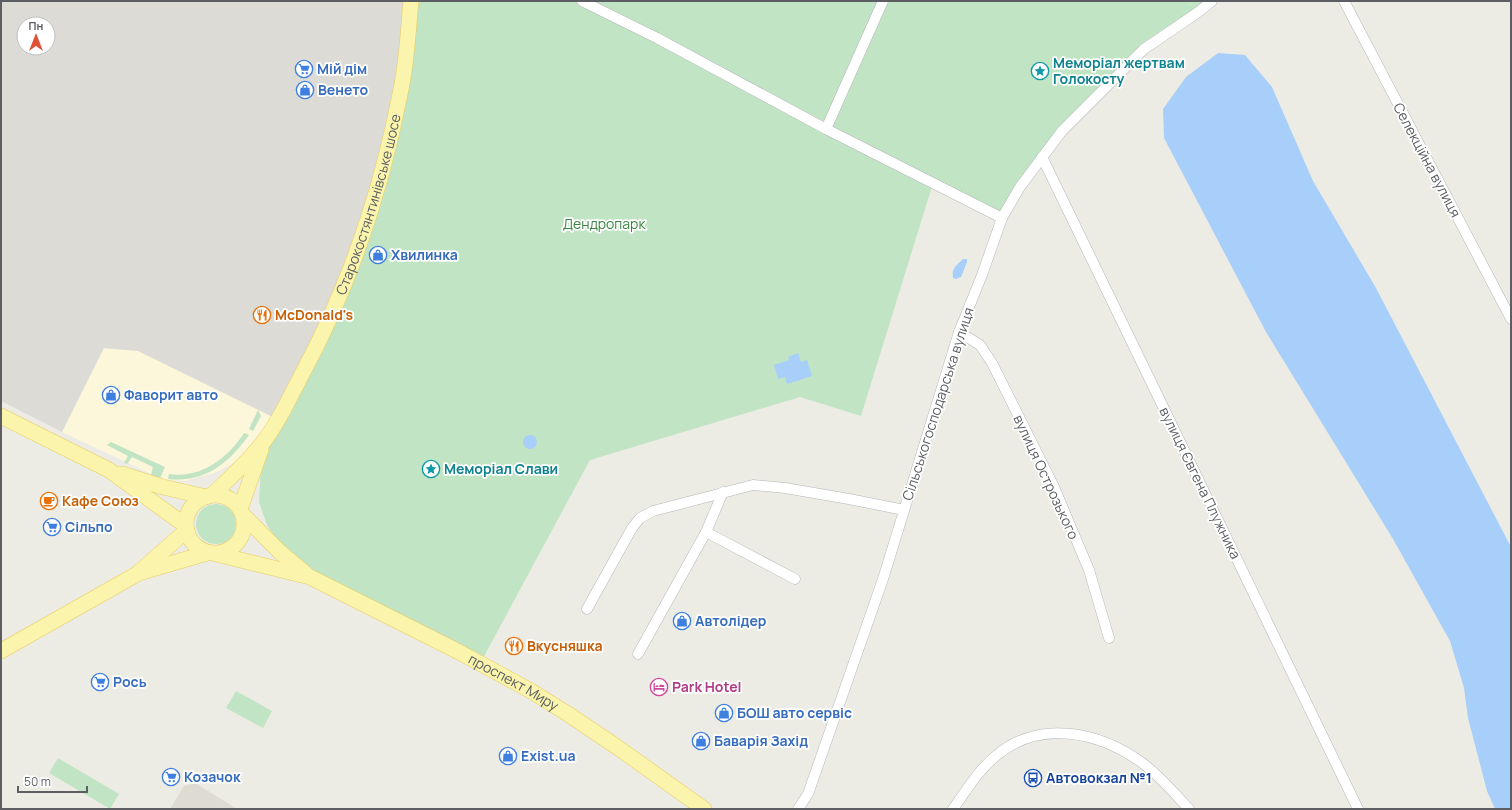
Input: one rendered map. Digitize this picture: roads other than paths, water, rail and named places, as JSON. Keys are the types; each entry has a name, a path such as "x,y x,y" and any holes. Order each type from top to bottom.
{"main road":[{"name":"Старокостянтинівське шосе","path":"265,439 313,355 344,286 359,246 382,171 401,93 411,1"},
{"path":"1,416 110,470 163,487 209,496 219,496 231,500 242,512"},
{"path":"211,553 199,549 192,543 186,528 186,520 191,508 200,499 209,496 248,461 265,439"},
{"path":"137,574 211,553 229,550 239,541 244,529 242,512 265,439"},
{"path":"110,470 186,528"},
{"name":"проспект Миру","path":"242,512 280,552 310,577 460,653 531,691 617,747 704,809"},
{"path":"1,651 137,574 186,528"},
{"name":"проспект Миру","path":"211,553 310,577"}],"street":[{"path":"582,1 657,38 826,129 1002,218"},
{"path":"826,129 883,1"},
{"name":"Сільськогосподарська вулиця","path":"798,809 808,794 883,579 959,332 982,275 1002,218 1020,187 1062,131 1144,49 1212,1"},
{"name":"Селекційна вулиця","path":"1344,1 1511,320"},
{"name":"вулиця Євгена Плужника","path":"1042,157 1358,809"},
{"name":"вулиця Острозького","path":"959,332 980,345 992,363 1054,487 1088,570 1109,638"},
{"path":"587,609 632,528 640,518 653,511 753,485 785,488 904,510"},
{"path":"638,654 706,532 723,492"},
{"path":"706,532 795,579"},
{"path":"953,809 978,774 997,755 1027,738 1055,732 1074,734 1119,748 1142,762 1189,809"}],"water":[{"path":"1218,53 1245,55 1272,87 1313,181 1376,288 1511,547 1511,809 1495,809 1487,791 1468,718 1464,688 1450,641 1393,539 1266,332 1164,138 1163,109 1186,77"},
{"path":"963,259 967,259 967,262 961,277 956,279 953,278 954,269"},
{"path":"798,353 801,362 807,360 812,376 787,384 785,377 778,379 774,365 789,360 788,357"},
{"path":"530,435 535,437 537,442 535,447 530,449 525,447 523,442 525,437"}],"place":[{"name":"Мій дім","path":"304,69"},
{"name":"Меморіал жертвам Голокосту","path":"1040,71"},
{"name":"Венето","path":"305,90"},
{"name":"Хвилинка","path":"378,255"},
{"name":"McDonald's","path":"262,315"},
{"name":"Фаворит авто","path":"111,395"},
{"name":"Меморіал Слави","path":"431,469"},
{"name":"Кафе Союз","path":"49,501"},
{"name":"Сільпо","path":"52,527"},
{"name":"Автолідер","path":"682,621"},
{"name":"Вкусняшка","path":"514,646"},
{"name":"Рось","path":"100,682"},
{"name":"Park Hotel","path":"659,687"},
{"name":"БОШ авто сервіс","path":"724,713"},
{"name":"Баварія Захід","path":"701,741"},
{"name":"Exist.ua","path":"508,756"},
{"name":"Козачок","path":"171,777"},
{"name":"Автовокзал №1","path":"1033,778"}],"park label":[{"name":"Дендропарк","path":"604,224"}]}
